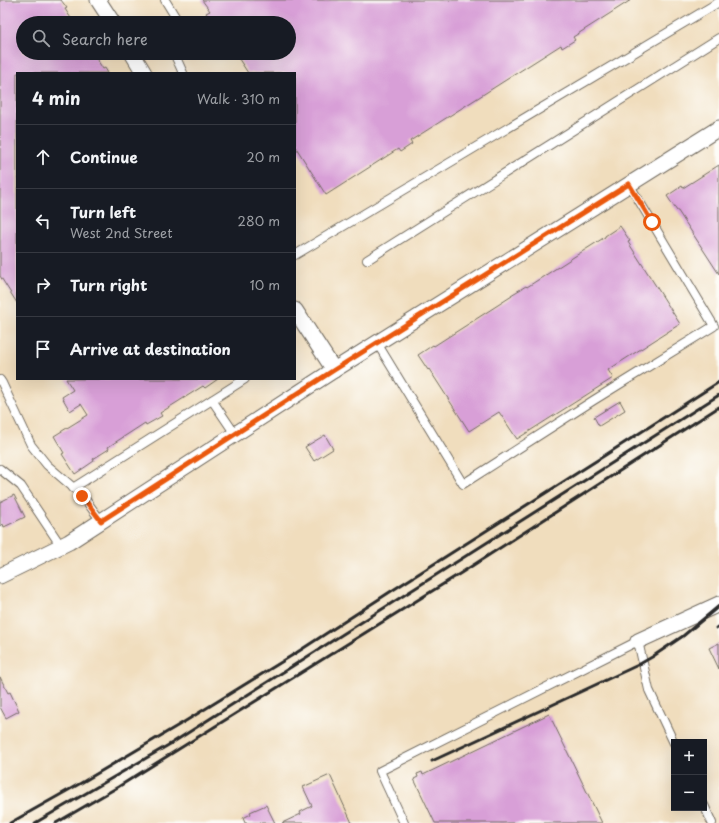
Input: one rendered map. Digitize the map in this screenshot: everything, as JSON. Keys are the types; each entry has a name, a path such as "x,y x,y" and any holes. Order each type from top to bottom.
{"street":[{"path":"98,0 108,16"},
{"path":"136,60 143,72"},
{"path":"0,576 69,542 334,370 719,128"},
{"path":"296,312 334,370"},
{"path":"638,641 719,604"}],"lane":[{"path":"165,0 175,16"},
{"path":"296,254 719,2"},
{"path":"367,260 719,38"},
{"path":"177,60 183,72"},
{"path":"377,343 463,484 594,400 717,324 629,184"},
{"path":"0,380 31,445 47,465 82,496 101,521"},
{"path":"73,488 243,380"},
{"path":"212,400 235,434"},
{"path":"0,469 21,486 60,546"},
{"path":"404,823 380,771 638,641 649,690 672,739"},
{"path":"707,811 712,823"}],"building":[{"path":"0,0 61,0 67,8 65,9 70,16 16,16 16,60 97,60 103,69 105,68 107,72 16,72 16,301 0,276"},
{"path":"202,0 631,0 573,37 575,40 562,48 561,45 410,141 412,144 400,152 398,149 326,195 296,148 296,72 247,72 240,60 296,60 296,16 208,16 206,13 210,11"},
{"path":"719,165 719,274 667,196 682,186 683,188"},
{"path":"620,226 630,241 628,242 680,324 608,370 613,378 517,439 499,412 469,431 429,369 428,370 418,355 512,296 511,295 526,286 527,287"},
{"path":"67,380 217,380 205,388 203,386 160,413 162,416 146,425 145,423 108,447 109,449 93,459 94,461 75,474 62,454 64,453 54,436 88,415 81,404 70,411 62,397 73,390"},
{"path":"620,401 625,410 599,426 594,417"},
{"path":"325,435 333,449 314,461 305,447"},
{"path":"14,495 25,517 4,527 3,524 0,526 0,502"},
{"path":"719,643 719,669 709,648"},
{"path":"0,677 8,693 10,692 19,711 6,718 0,707"},
{"path":"549,714 602,823 435,823 414,779 418,777 417,774 422,772 423,775"},
{"path":"330,775 352,823 282,823 301,814 300,812 312,806 303,787"},
{"path":"266,805 275,823 245,823 243,818 251,814 250,812"}],"railway":[{"path":"10,823 184,722 296,653 719,382"},
{"path":"35,823 172,743 719,395"},
{"path":"56,823 118,787 461,573 719,407"},
{"path":"432,761 638,665 683,636 719,606"}],"route":[{"path":"82,496 101,521 334,370 629,184 652,222"}]}
